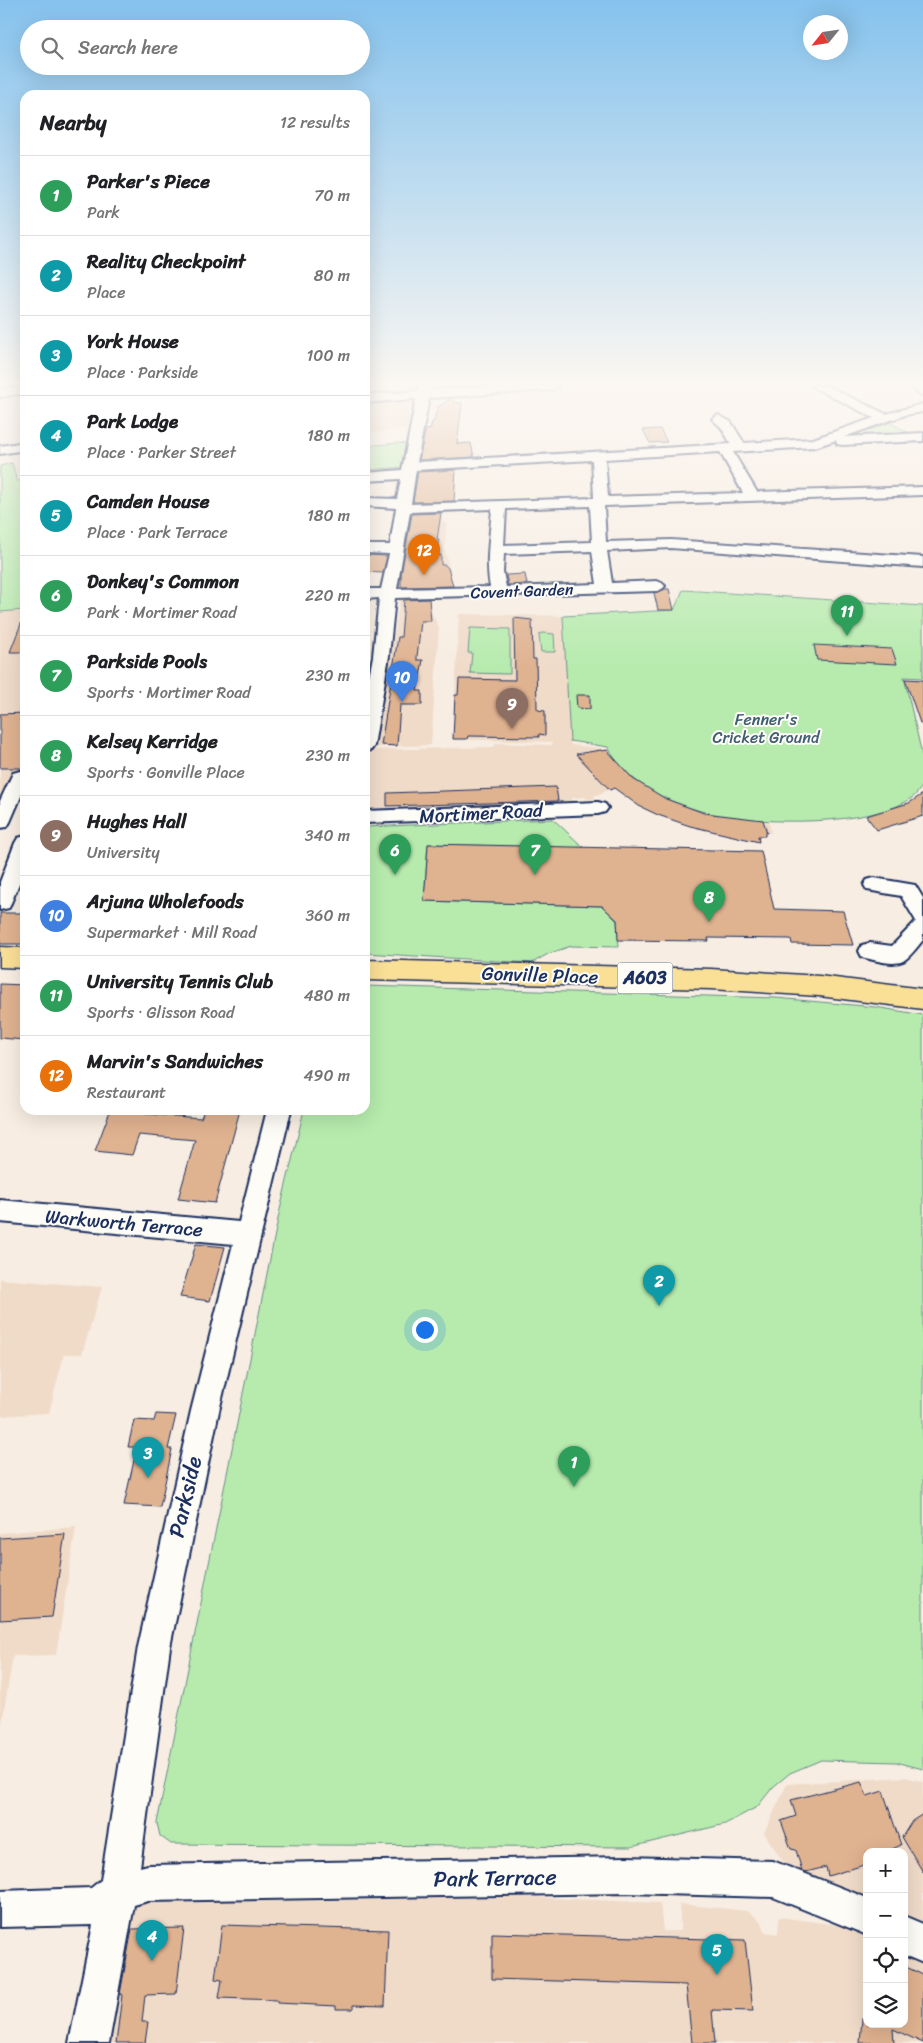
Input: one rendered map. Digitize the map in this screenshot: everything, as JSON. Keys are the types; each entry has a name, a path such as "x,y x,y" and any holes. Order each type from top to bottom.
{"main road":[{"path":"0,957 20,958"},
{"name":"Gonville Place","path":"370,970 721,980 820,986 923,999"}],"street":[{"path":"370,692 373,656 398,550 407,481"},
{"path":"599,481 598,547 606,588"},
{"path":"744,481 752,496"},
{"path":"370,503 404,506 499,505 923,492"},
{"path":"498,592 495,572 495,550 499,505"},
{"path":"495,550 671,544 923,562"},
{"path":"370,549 398,550"},
{"name":"Covent Garden","path":"370,594 657,586"},
{"path":"0,822 20,777"},
{"name":"Mortimer Road","path":"370,818 598,808"},
{"path":"0,830 20,829"},
{"path":"0,904 2,904 20,856"},
{"path":"874,886 908,890 923,916"},
{"path":"870,951 897,955 923,927"},
{"name":"Parkside","path":"89,2043 118,1890 154,1647 183,1508 278,1115"},
{"name":"Warkworth Terrace","path":"0,1211 248,1234"},
{"name":"Park Terrace","path":"118,1890 148,1883 686,1876 774,1879 863,1915"},
{"path":"0,1909 97,1906 118,1890"},
{"path":"908,1937 923,1944"}],"shaded area":[{"path":"413,481 444,481 441,508 427,509 427,514 429,516 442,516 442,521 446,524 445,549 456,597 429,598 431,612 439,627 431,745 376,747 400,599 401,582 398,579"},
{"path":"20,610 20,788 0,813 0,612"},
{"path":"459,614 563,616 571,745 600,748 633,779 666,799 704,813 769,822 771,833 765,832 765,836 739,834 690,826 639,806 614,788 594,796 595,799 587,799 585,797 572,798 573,802 370,811 371,750 494,747 496,743 552,745 552,742 453,739"},
{"path":"0,1279 102,1287 82,1354 64,1354 49,1413 0,1416"},
{"path":"76,1527 56,1655 13,1656 0,1735 0,1533"},
{"path":"906,1777 923,1782 923,1930 908,1924 908,1848 863,1848 863,1903 788,1869 764,1833 787,1784"},
{"path":"459,1894 660,1903 663,1931 681,1931 679,1904 748,1911 762,1922 765,1932 778,1934 779,1917 845,1926 863,1934 863,2028 908,2028 908,1955 923,1963 923,2043 101,2043 130,1900"}],"green space":[{"path":"0,481 20,481 20,610 0,612"},
{"name":"Fenner's Cricket Ground","path":"683,590 923,606 923,678 904,677 923,759 923,785 917,793 895,807 872,814 844,818 784,821 729,817 679,804 651,791 626,772 608,747 570,741 563,616 674,610"},
{"path":"470,628 510,629 510,674 470,673 472,653 468,653"},
{"path":"542,633 554,634 555,652 541,652 539,635"},
{"path":"553,819 584,848 428,844 424,901 602,906 617,921 619,947 571,946 548,954 532,963 370,953 370,827"},
{"path":"370,986 776,998 875,1007 923,1015 923,1769 896,1762 821,1760 790,1773 773,1787 757,1807 725,1824 631,1847 171,1844 160,1836 157,1823 279,1214 303,1115 370,1115"}],"building":[{"path":"416,481 455,481 454,501 413,502"},
{"path":"441,513 437,540 439,540 435,555 441,555 441,565 445,565 448,568 453,586 401,587 401,574 412,514"},
{"path":"370,555 387,556 383,573 370,572"},
{"path":"525,574 527,584 508,585 506,575"},
{"path":"669,589 674,610 658,610 654,593"},
{"path":"429,599 431,621 421,621 417,657 417,660 423,660 417,691 422,691 422,705 400,705 397,746 381,745 398,637 401,637 404,600"},
{"path":"514,618 532,620 533,659 536,659 537,708 538,710 545,711 545,735 539,734 539,737 468,736 467,739 453,739 455,695 458,695 459,679 515,680"},
{"path":"20,626 20,652 10,652"},
{"path":"814,645 892,649 897,664 817,660"},
{"path":"905,679 923,680 923,723 920,723"},
{"path":"576,695 590,695 590,709 577,708"},
{"path":"20,713 20,768 0,768 0,714"},
{"path":"607,750 633,779 666,799 704,813 763,820 767,833 765,832 765,836 758,836 759,842 690,826 639,806 614,788 610,790 576,754"},
{"path":"556,787 558,801 387,806 387,793"},
{"path":"923,794 923,816 877,830 866,816 909,803"},
{"path":"428,844 761,851 774,909 843,911 853,945 792,944 791,939 708,938 709,941 618,940 617,920 602,906 424,901"},
{"path":"0,913 20,913 20,944 0,944"},
{"path":"0,984 20,985 20,1040 0,1038"},
{"path":"108,1115 162,1115 201,1118 202,1115 239,1115 215,1203 178,1199 195,1140 139,1135 132,1155 95,1151"},
{"path":"196,1244 225,1247 210,1301 180,1297"},
{"path":"156,1414 176,1415 168,1449 172,1449 160,1507 124,1505 137,1447 128,1447 134,1420 154,1421"},
{"path":"65,1534 52,1617 0,1620 0,1538"},
{"path":"861,1782 867,1796 883,1791 901,1845 895,1848 863,1848 863,1865 828,1876 826,1867 806,1872 802,1871 796,1850 791,1849 781,1821 796,1816 791,1800"},
{"path":"923,1814 923,1872 902,1837 912,1821"},
{"path":"222,1925 388,1930 385,2006 353,2005 353,2009 336,2009 336,2006 277,2003 277,2000 219,1998 222,1980 215,1979"},
{"path":"184,1928 176,1994 145,1995 142,2022 148,2022 145,2043 116,2043 122,1995 120,1994 132,1929"},
{"path":"492,1933 745,1940 753,2011 712,2010 715,2043 692,2043 686,1985 492,1979"},
{"path":"908,1968 923,1975 923,2043 893,2029 894,2043 860,2043 862,2018 863,2028 908,2028"}],"place":[{"name":"Marvin's Sandwiches","path":"424,575"},
{"name":"University Tennis Club","path":"847,636"},
{"name":"Arjuna Wholefoods","path":"402,702"},
{"name":"Hughes Hall","path":"512,729"},
{"name":"Donkey's Common","path":"395,875"},
{"name":"Parkside Pools","path":"535,875"},
{"name":"Kelsey Kerridge","path":"709,922"},
{"name":"Reality Checkpoint","path":"659,1306"},
{"name":"York House","path":"148,1478"},
{"name":"Parker's Piece","path":"574,1487"},
{"name":"Park Lodge","path":"152,1961"},
{"name":"Camden House","path":"717,1975"}]}
